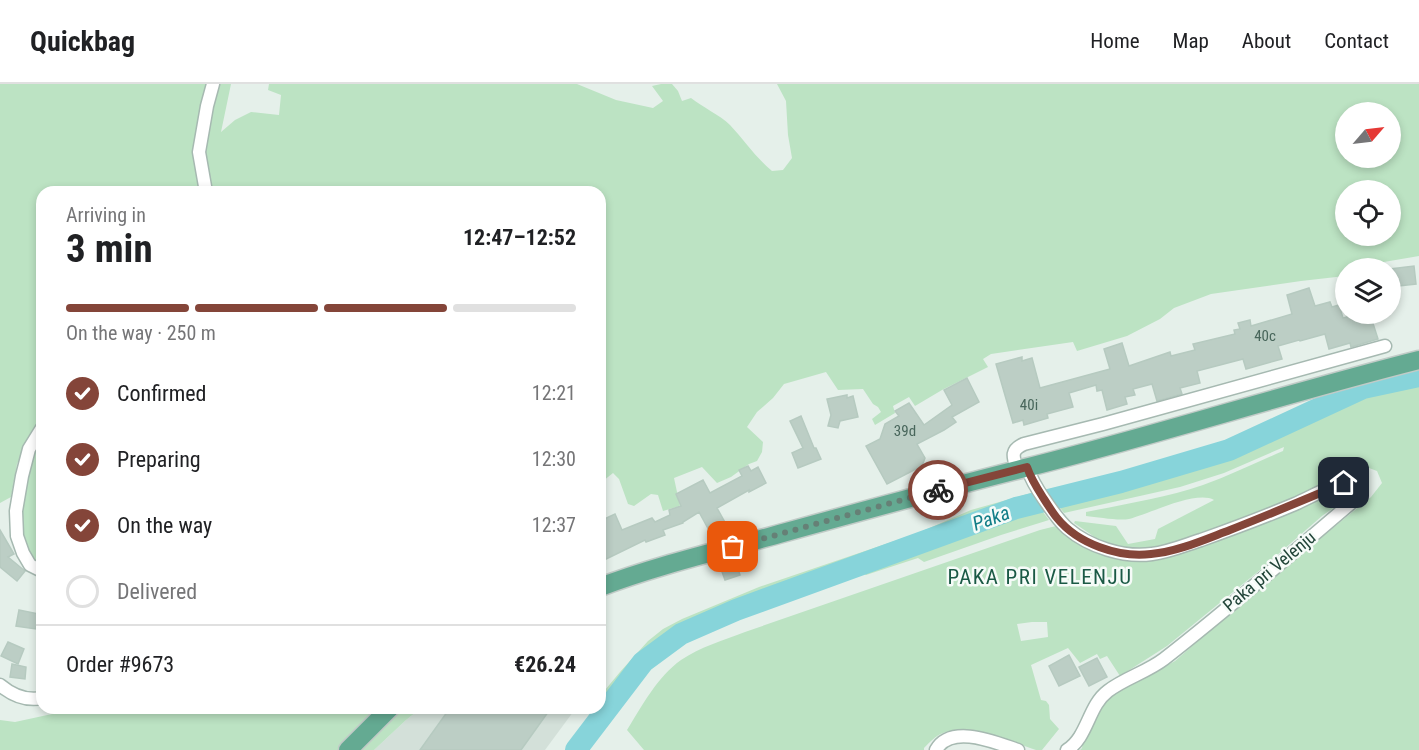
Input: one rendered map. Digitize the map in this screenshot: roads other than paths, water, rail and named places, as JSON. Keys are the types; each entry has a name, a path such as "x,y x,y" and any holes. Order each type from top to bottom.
{"main road":[{"path":"606,585 703,555 1419,360"},
{"path":"348,750 384,714"}],"street":[{"path":"205,186 199,152 213,84"},
{"path":"1022,468 1014,453 1017,447 1024,444 1384,346"},
{"path":"36,438 29,449 16,511 17,536 30,565 36,568"},
{"name":"Paka pri Velenju","path":"1022,468 1065,527 1108,551 1127,555 1172,550 1294,505 1344,483 1355,482 1360,492 1357,498 1161,661 1108,691 1095,705 1079,738 1067,750"},
{"path":"0,685 20,697 36,699"},
{"path":"936,750 938,746 950,739 965,736 979,737 1018,750"}],"waterway":[{"name":"Paka","path":"606,711 643,662 681,634 736,610 1016,508 1121,482 1229,450 1363,388 1419,376"},
{"name":"Paka","path":"576,750 603,714"}],"district":[{"name":"PAKA PRI VELENJU","path":"1040,577"}]}
